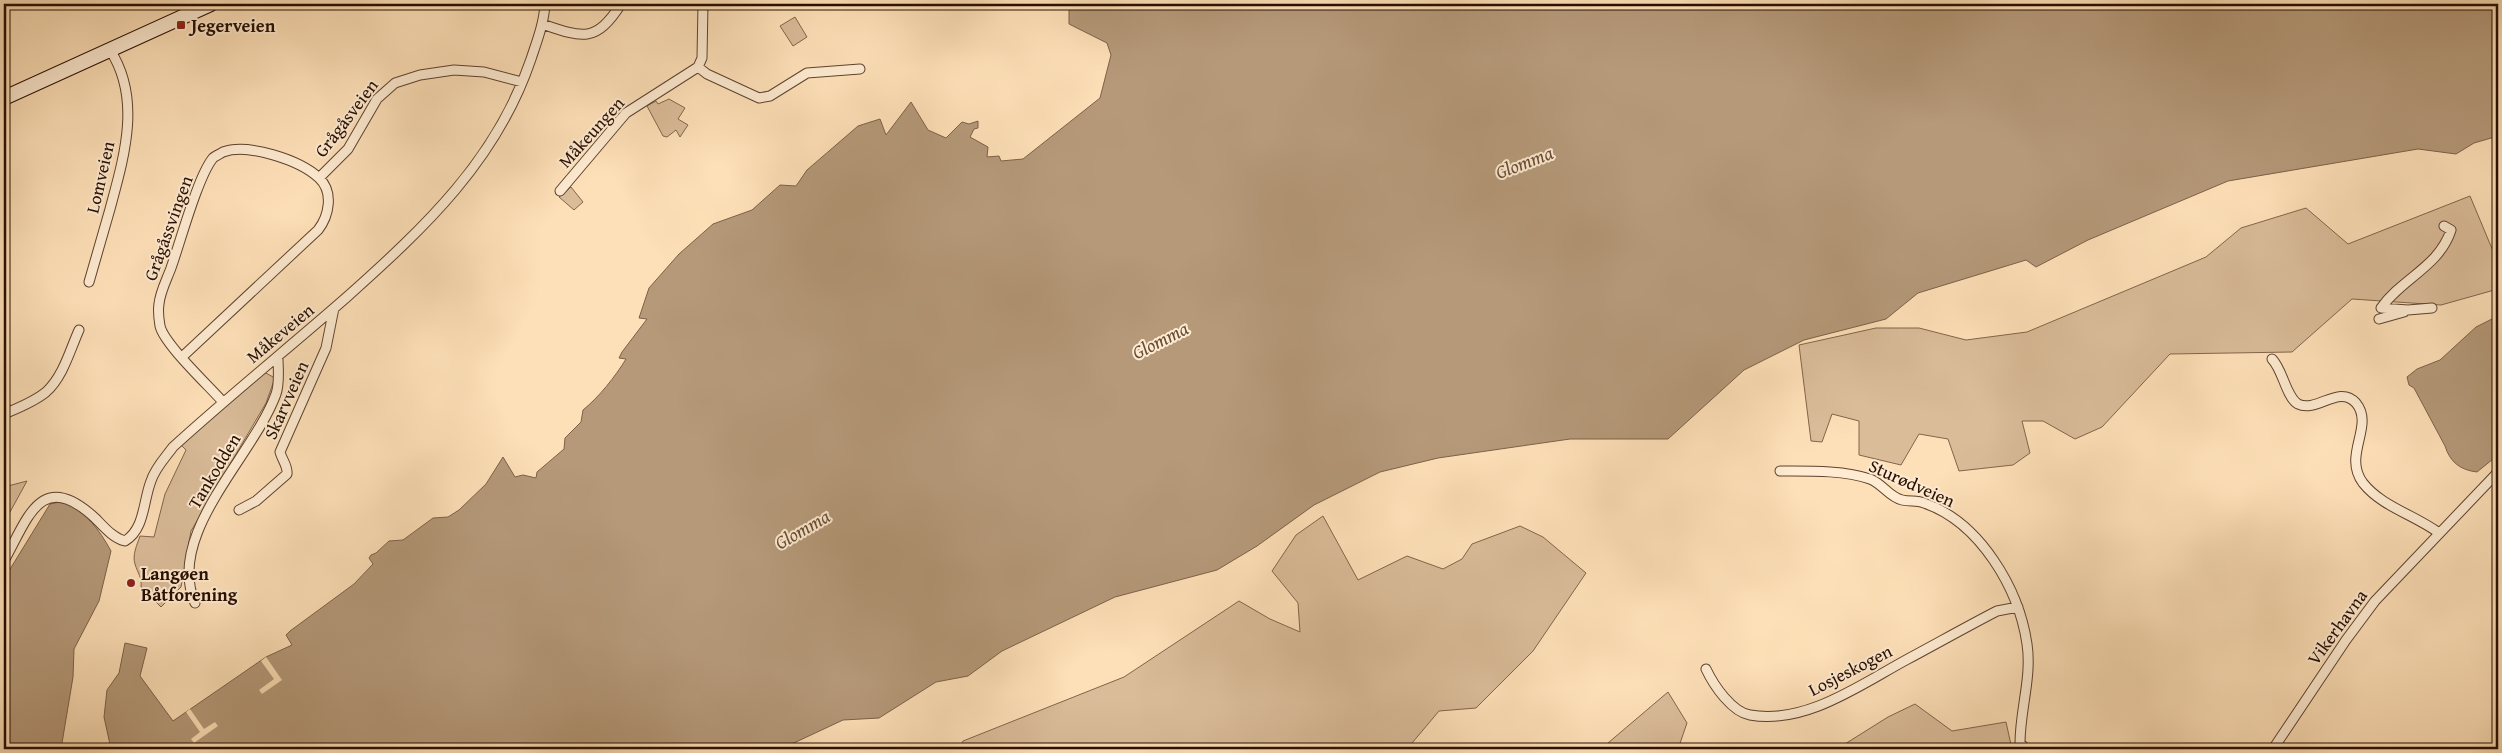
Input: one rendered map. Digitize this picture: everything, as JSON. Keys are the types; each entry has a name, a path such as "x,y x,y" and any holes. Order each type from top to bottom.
{"main road":[{"path":"4,98 208,4"}],"street":[{"name":"Måkeveien","path":"4,561 30,513 44,499 58,496 69,498 86,510 118,539 125,541 134,536 139,525 151,478 173,447 394,254 457,190 485,152 522,82 542,24 545,4"},
{"path":"542,24 572,34 593,34 605,26 621,4"},
{"path":"703,4 702,58 698,67 707,74 759,98 770,96 807,73 860,69"},
{"name":"Lomveien","path":"89,282 120,178 127,117 126,87 110,50"},
{"name":"Måkeungen","path":"560,191 626,113 698,67"},
{"name":"Grågåsveien","path":"182,357 318,230 326,218 328,201 325,187 319,178 348,149 377,99 395,82 420,75 454,70 484,72 522,82"},
{"name":"Grågåssvingen","path":"223,402 167,340 160,328 159,304 200,185 214,157 232,150 258,151 287,161 319,178"},
{"path":"2414,310 2382,308 2388,299 2411,277 2434,260 2448,240 2451,230 2444,226"},
{"name":"Skarvveien","path":"239,510 256,501 287,474 287,468 280,452 326,348 334,308"},
{"path":"2379,319 2414,310 2432,308"},
{"path":"4,414 31,402 46,392 60,374 79,330"},
{"name":"Tankodden","path":"194,603 188,588 190,556 207,511 241,459 276,394 278,357"},
{"path":"2272,358 2282,374 2290,395 2298,404 2310,405 2340,396 2354,401 2360,409 2362,419 2354,459 2363,483 2380,499 2425,523 2439,533"},
{"name":"Sturødveien","path":"1780,470 1856,475 1875,481 1902,500 1926,503 1944,513 1973,535 2005,578 2018,607 2028,647 2026,693 2020,724 2020,743 2026,749"},
{"name":"Vikerhavna","path":"2273,749 2359,621 2389,586 2498,472"},
{"name":"Losjeskogen","path":"1706,670 1714,684 1743,713 1764,716 1796,713 1837,697 1997,611 2018,607"}],"shaded area":[{"path":"795,17 807,37 793,46 780,26"},
{"path":"669,99 685,108 678,119 688,125 680,137 676,130 667,137 663,136 647,106 656,101 658,104"},
{"path":"571,187 583,202 574,210 559,197"},
{"path":"2470,196 2498,263 2498,289 2441,305 2352,299 2292,352 2170,354 2102,427 2075,439 2043,421 2022,421 2030,453 2013,465 1959,471 1948,439 1919,434 1901,465 1859,455 1859,421 1832,414 1822,442 1811,441 1799,345 1876,328 1919,328 1966,340 2027,332 2206,257 2241,228 2306,208 2348,244"},
{"path":"264,372 275,378 266,403 191,531 181,587 161,607 141,587 134,554 140,536 154,537 165,494 186,450 180,444"},
{"path":"27,481 4,523 4,487"},
{"path":"1323,516 1358,580 1407,556 1443,569 1462,559 1472,544 1520,526 1543,537 1586,573 1533,651 1476,708 1439,711 1407,749 958,749 963,741 1124,677 1239,601 1270,619 1300,632 1298,603 1272,571 1296,535"},
{"path":"1668,692 1687,723 1678,749 1604,749 1608,743"},
{"path":"1915,704 1952,731 2006,722 2012,749 1837,749 1888,717"}],"water":[{"name":"Glomma","path":"1069,4 2498,4 2498,136 2474,143 2456,154 2418,149 2228,181 2088,240 2036,267 2026,260 1918,293 1886,319 1804,340 1744,370 1668,439 1570,439 1438,458 1380,472 1314,505 1257,546 1217,570 1115,597 1002,651 968,676 936,682 879,718 843,720 781,749 111,749 104,717 107,690 119,673 125,643 147,648 140,676 173,721 266,657 292,645 286,635 354,584 373,564 369,558 371,555 389,541 403,540 433,518 448,517 459,510 486,484 503,457 515,477 523,475 536,478 537,472 564,449 565,438 581,422 583,410 601,393 622,366 626,359 619,358 622,352 647,319 639,318 649,288 679,254 713,224 752,210 780,185 796,186 807,170 858,126 880,119 886,135 911,102 928,130 946,138 962,122 969,124 978,121 978,128 974,129 970,137 988,147 987,157 999,156 1001,161 1023,159 1100,98 1111,55 1107,43 1069,24"},
{"path":"2498,316 2498,455 2477,472 2461,467 2450,457 2414,388 2409,385 2407,377 2417,369 2440,360 2476,327"},
{"path":"65,501 80,511 92,523 111,551 99,601 74,649 73,677 61,749 4,749 4,579 50,504"}],"pier":[{"path":"266,657 282,680 262,694 259,690 274,679 261,661"},
{"path":"190,709 204,729 215,722 218,726 194,743 191,739 200,732 186,712"}],"place":[{"name":"Jegerveien","path":"181,25"},
{"name":"Langøen Båtforening","path":"131,583"}]}
